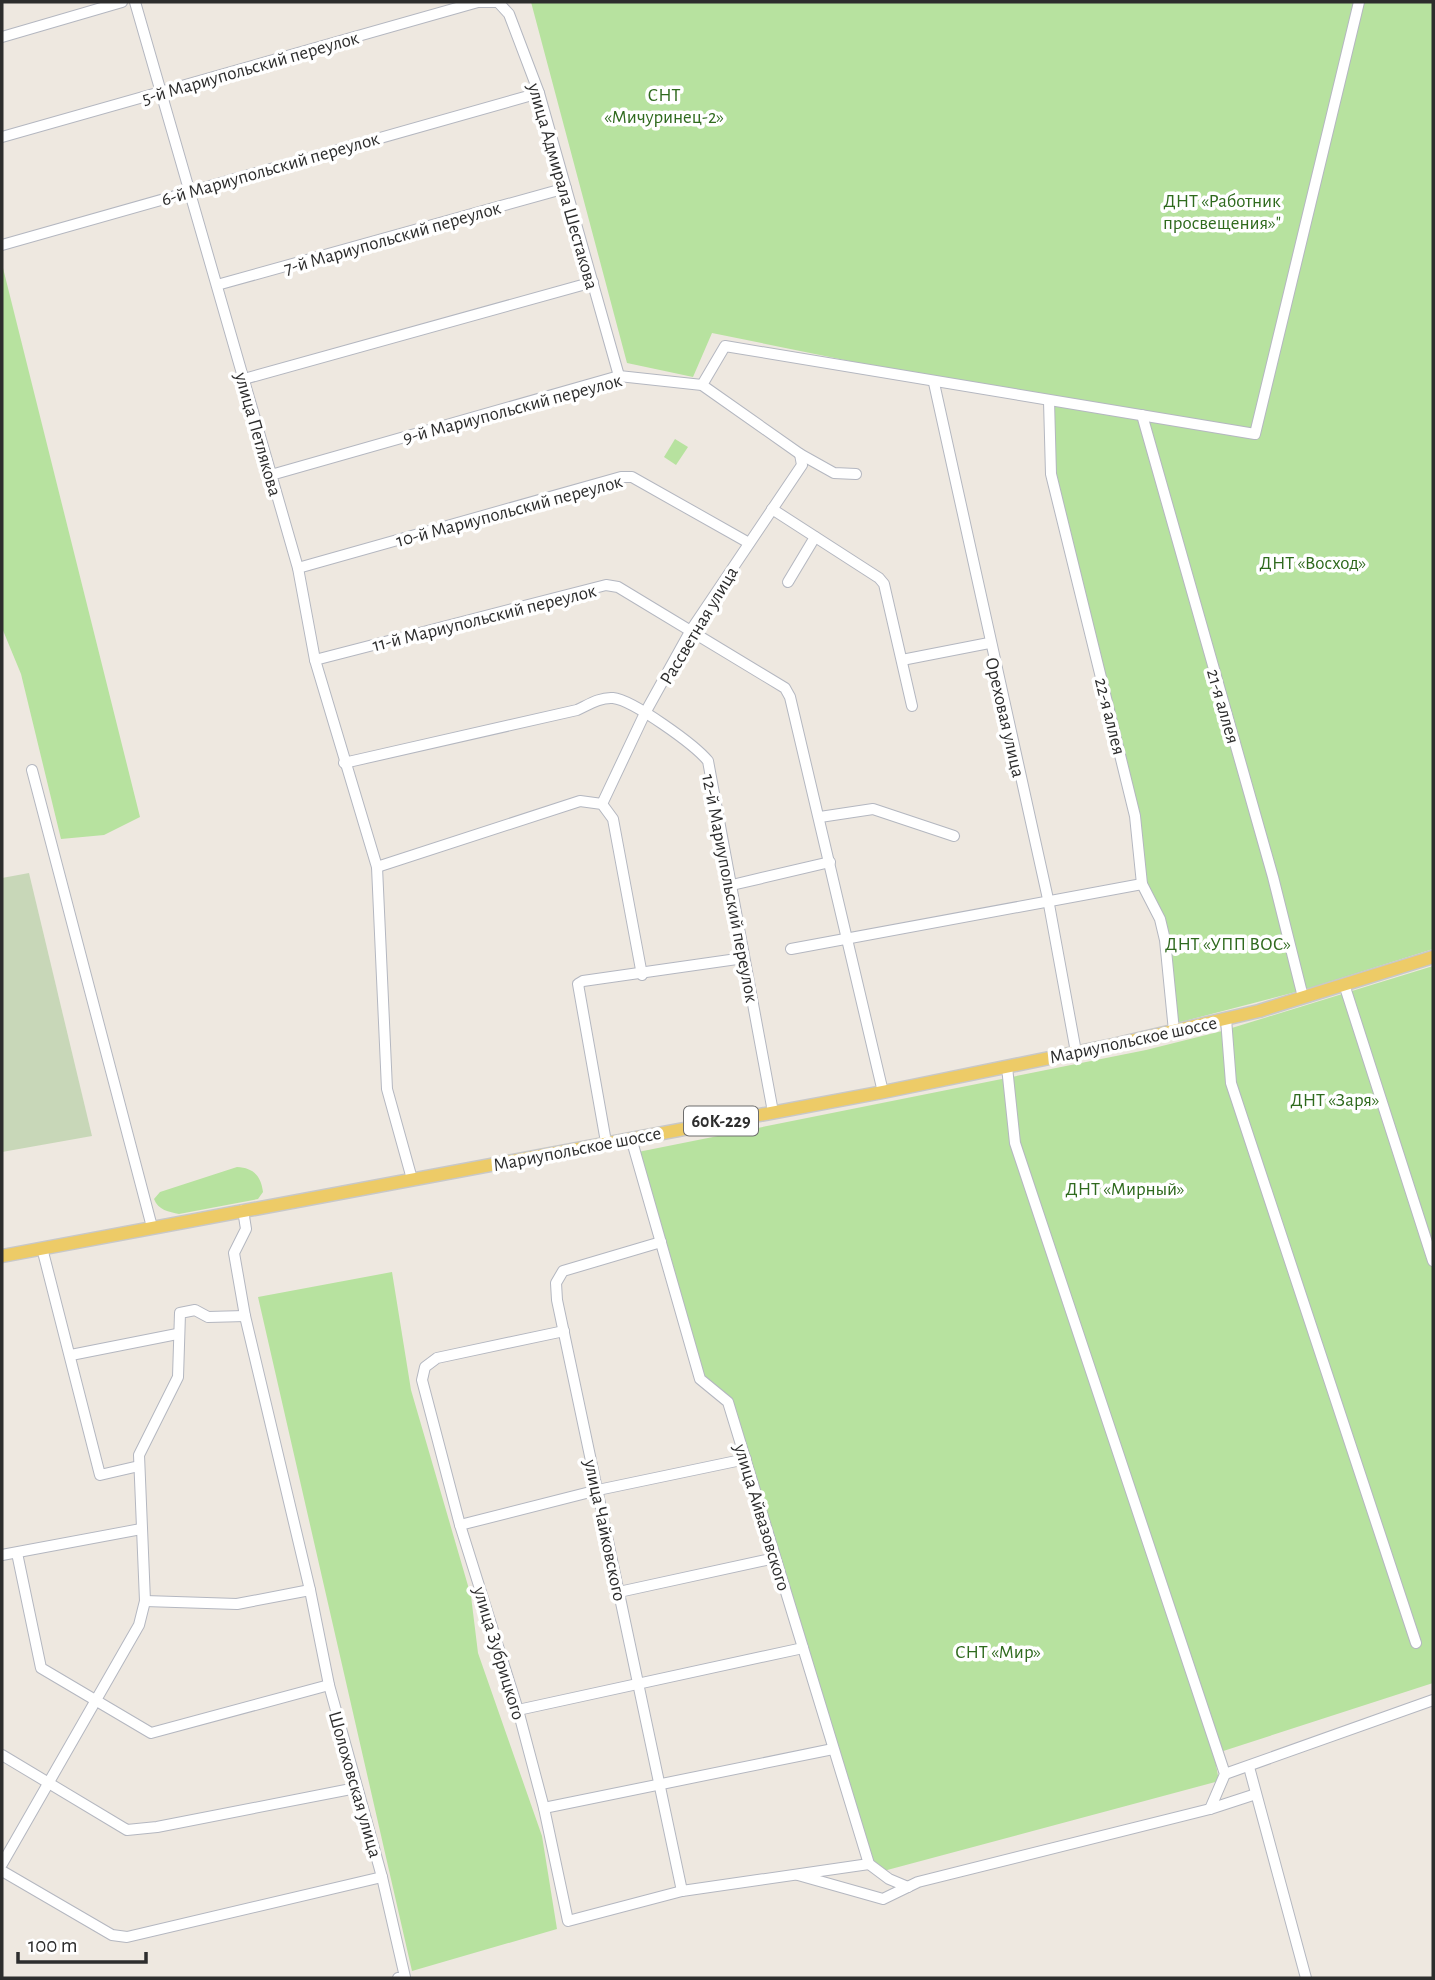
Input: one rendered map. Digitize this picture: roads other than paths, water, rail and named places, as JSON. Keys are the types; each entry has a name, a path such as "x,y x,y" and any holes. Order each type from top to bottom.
{"main road":[{"name":"Мариупольское шоссе","path":"2,1256 1007,1067 1226,1018 1433,957"}],"street":[{"path":"2,37 122,2"},
{"name":"улица Петлякова","path":"135,2 298,568 315,660 377,867 387,1089 412,1179"},
{"name":"5-й Мариупольский переулок","path":"2,138 478,2 498,2"},
{"name":"улица Адмирала Шестакова","path":"498,2 509,14 539,93 619,376"},
{"path":"702,385 726,346 934,383 1255,434 1359,2"},
{"name":"6-й Мариупольский переулок","path":"2,244 539,93"},
{"name":"7-й Мариупольский переулок","path":"217,285 566,188"},
{"path":"244,379 593,282"},
{"name":"9-й Мариупольский переулок","path":"271,475 619,376 702,385 800,454 834,473 856,474"},
{"name":"Ореховая улица","path":"934,383 989,643 1048,899 1076,1052"},
{"name":"22-я аллея","path":"1049,401 1051,474 1135,816 1142,884 1160,919 1165,940 1174,1031"},
{"name":"21-я аллея","path":"1142,415 1273,877 1303,997"},
{"name":"Рассветная улица","path":"602,804 645,713 691,630 802,465 800,454"},
{"name":"10-й Мариупольский переулок","path":"298,568 621,477 632,477 749,543"},
{"path":"772,509 879,578 884,584 912,706"},
{"path":"788,582 815,537"},
{"name":"11-й Мариупольский переулок","path":"315,660 606,585 618,587 785,688 790,697 820,817 883,1092"},
{"path":"902,660 989,643"},
{"name":"12-й Мариупольский переулок","path":"344,763 577,710 600,699 615,698 645,713 698,750 708,761 773,1112"},
{"path":"32,771 152,1227"},
{"path":"377,867 580,802 602,804 613,819 642,975"},
{"path":"820,817 873,808 954,836"},
{"path":"732,886 830,862"},
{"path":"791,949 1048,899 1142,884"},
{"path":"606,1142 578,984 583,981 642,975 744,958"},
{"path":"1344,984 1433,1261"},
{"path":"1226,1018 1231,1083 1416,1643"},
{"path":"1007,1067 1015,1143 1226,1774 1210,1809"},
{"name":"улица Айвазовского","path":"631,1138 700,1379 728,1402 869,1864"},
{"name":"Шолоховская улица","path":"243,1210 246,1229 234,1253 245,1317 310,1590 328,1685 382,1877 401,1977"},
{"name":"улица Чайковского","path":"661,1242 563,1271 556,1283 682,1891"},
{"path":"41,1248 71,1355 100,1475 139,1466"},
{"path":"2,1864 139,1625 145,1601 139,1455 178,1377 177,1334 180,1313 195,1310 208,1317 245,1317"},
{"name":"улица Зубрицкого","path":"564,1331 437,1358 425,1367 422,1387 460,1525 518,1710 544,1808 568,1921 682,1891"},
{"path":"71,1355 177,1334"},
{"path":"460,1525 598,1490 746,1460"},
{"path":"2,1555 141,1529"},
{"path":"17,1553 41,1668 151,1734 328,1685"},
{"path":"619,1592 775,1558"},
{"path":"145,1601 237,1604 310,1590"},
{"path":"518,1710 803,1648"},
{"path":"1226,1774 1433,1700"},
{"path":"544,1808 833,1749"},
{"path":"2,1755 127,1829 157,1827 356,1788"},
{"path":"1249,1767 1306,1978"},
{"path":"794,1874 883,1899 908,1887 1210,1809 1256,1794"},
{"path":"682,1891 869,1864 889,1879 908,1887"},
{"path":"2,1871 112,1935 127,1937 382,1877"}],"park label":[{"name":"СНТ «Мичуринец-2»","path":"664,105"},
{"name":"ДНТ «Работник просвещения»\"","path":"1222,211"},
{"name":"ДНТ «Восход»","path":"1313,562"},
{"name":"ДНТ «УПП ВОС»","path":"1228,943"},
{"name":"ДНТ «Заря»","path":"1335,1099"},
{"name":"ДНТ «Мирный»","path":"1125,1188"},
{"name":"СНТ «Мир»","path":"998,1651"}]}
